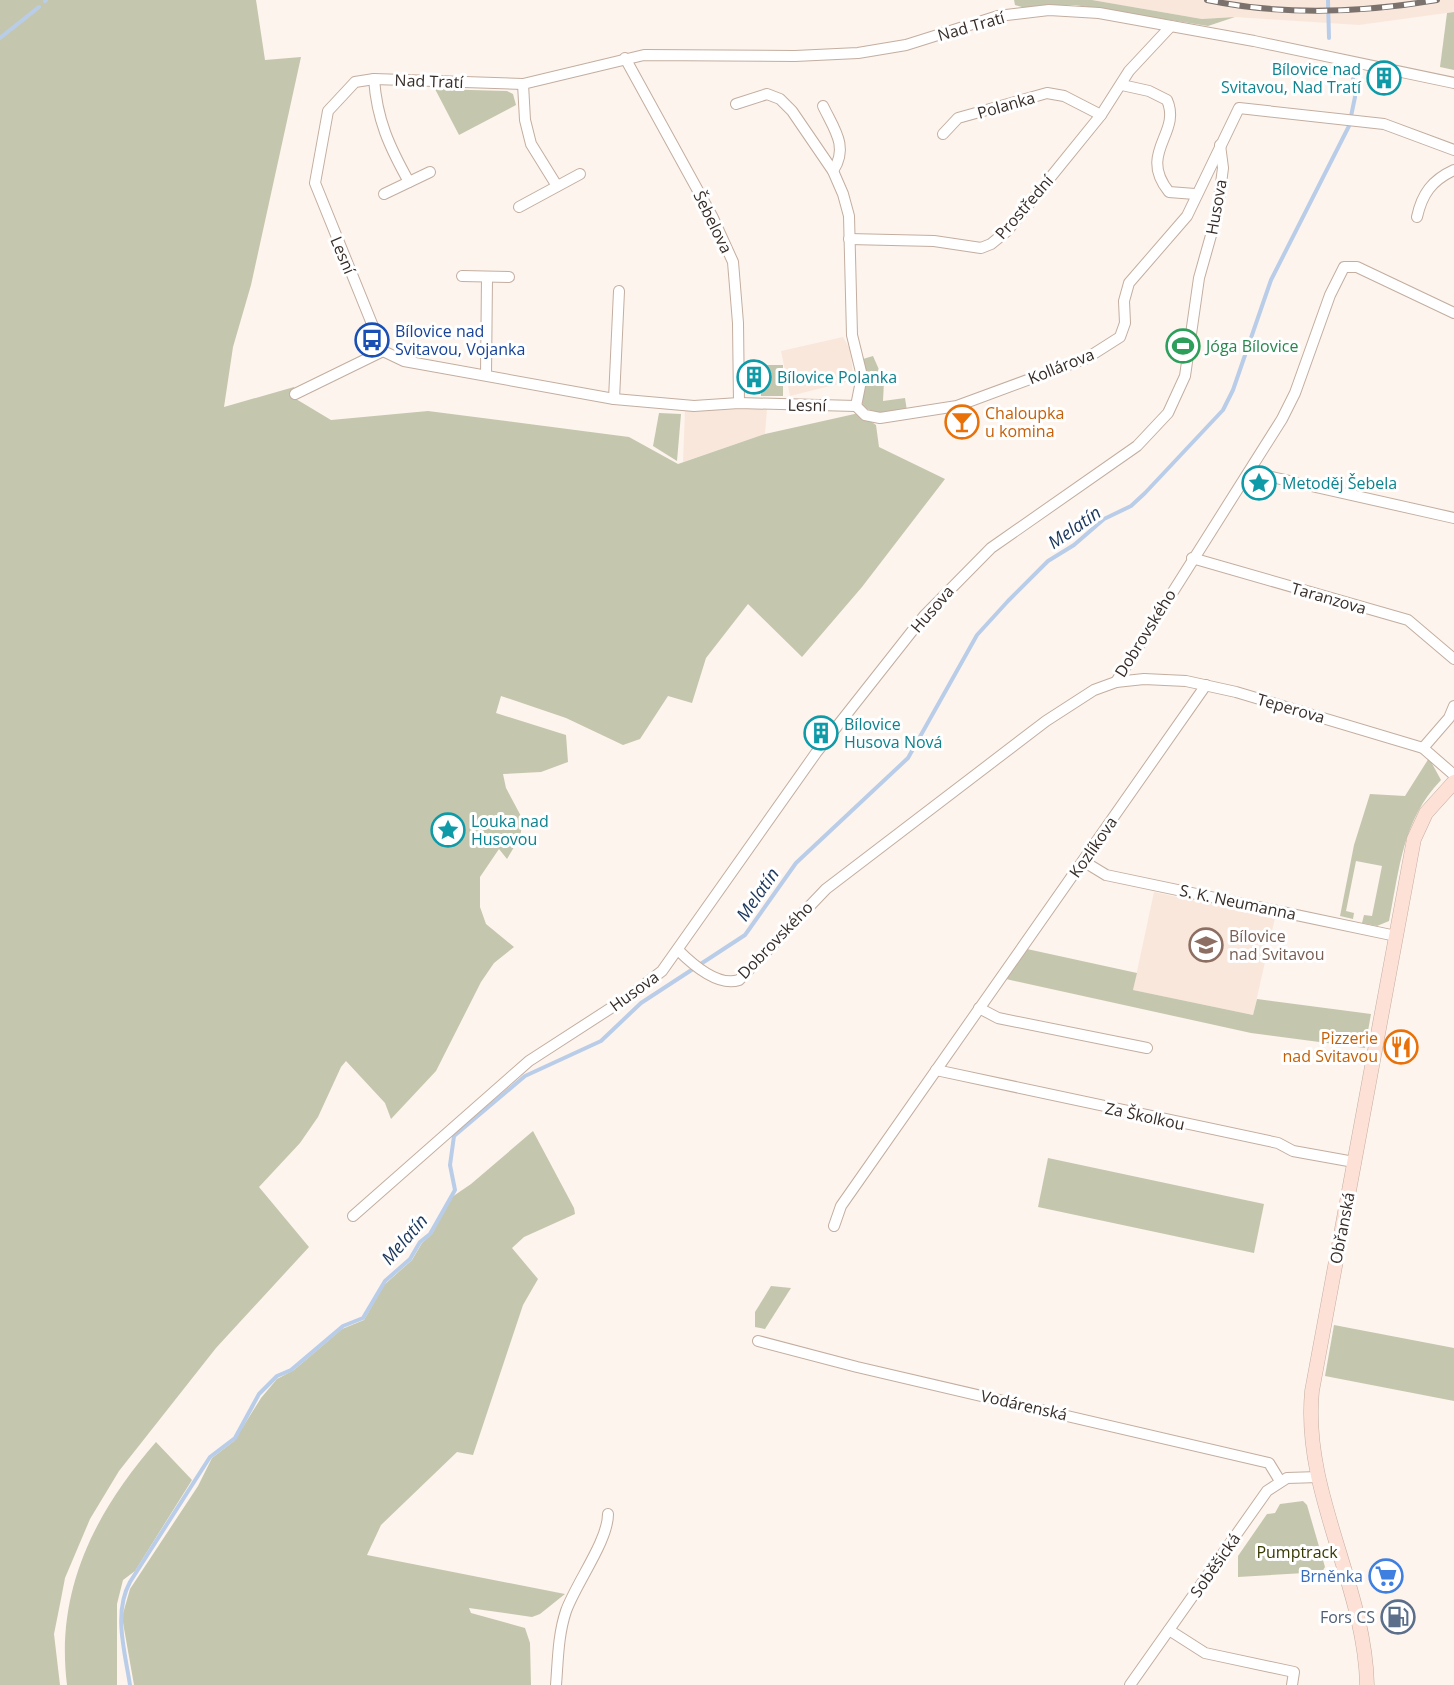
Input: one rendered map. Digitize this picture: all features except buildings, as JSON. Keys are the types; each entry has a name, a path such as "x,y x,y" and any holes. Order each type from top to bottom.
{"main road":[{"name":"Obřanská","path":"1367,1685 1358,1623 1319,1477 1312,1436 1312,1391 1415,838 1426,813 1454,782"}],"street":[{"name":"Nad Tratí","path":"409,182 387,141 376,107 374,79 523,84 644,55 795,56 858,53 906,45 998,16 1049,10 1099,13 1172,26 1454,83"},
{"path":"1101,115 1129,71 1172,26"},
{"name":"Šebelova","path":"625,58 713,218 733,262 738,323 740,403"},
{"name":"Lesní","path":"374,79 355,82 328,111 315,183 382,351 404,361 615,399 694,406 740,403 856,405"},
{"path":"523,84 525,120 531,144 557,186"},
{"path":"1122,85 1149,91 1167,100 1171,115 1156,156 1159,180 1169,192 1195,194"},
{"name":"Polanka","path":"943,134 958,118 1047,93 1064,96 1101,115"},
{"path":"736,104 762,95 780,99 792,111 833,171 849,216 852,334 862,376 856,405"},
{"path":"823,106 842,145 840,160 833,171"},
{"path":"1220,145 1239,108 1383,124 1454,150"},
{"name":"Prostřední","path":"849,239 934,241 981,248 991,244 1007,231 1101,115"},
{"name":"Kollárova","path":"856,405 865,415 880,418 957,406 1087,358 1107,347 1120,337 1125,323 1124,301 1130,283 1186,216 1220,145"},
{"name":"Husova","path":"353,1216 529,1061 631,995 662,971 708,903 810,763 924,616 968,568 991,548 1137,446 1168,413 1178,397 1185,376 1199,278 1217,214 1223,168 1220,145"},
{"path":"1417,217 1427,190 1437,179 1454,170"},
{"path":"384,194 430,172"},
{"path":"519,207 580,174"},
{"name":"Dobrovského","path":"678,950 697,966 722,981 739,980 826,889 1046,721 1094,690 1116,682 1192,558 1249,472 1294,393 1330,295 1344,267 1357,267 1454,313"},
{"path":"462,276 509,277"},
{"path":"486,375 487,277"},
{"path":"615,399 619,291"},
{"path":"295,394 382,351"},
{"path":"1249,472 1454,518"},
{"name":"Taranzova","path":"1192,558 1408,620 1454,659"},
{"name":"Teperova","path":"1116,682 1144,679 1206,685 1423,748 1454,775"},
{"name":"Kozlíkova","path":"834,1226 841,1206 1206,685"},
{"path":"1423,748 1449,718 1454,706"},
{"name":"S. K. Neumanna","path":"1083,861 1106,875 1396,936"},
{"path":"979,1008 998,1018 1147,1048"},
{"name":"Za Školkou","path":"936,1070 1278,1143 1293,1151 1354,1162"},
{"name":"Vodárenská","path":"758,1341 857,1367 1269,1463 1280,1481"},
{"path":"1280,1481 1319,1477"},
{"name":"Soběšická","path":"1130,1685 1252,1510 1267,1491 1280,1481"},
{"path":"556,1685 561,1628 575,1589 607,1530 608,1514"},
{"path":"1169,1630 1205,1653 1294,1672 1292,1685"}],"shaded area":[{"path":"1092,0 1454,0 1454,12 1359,25 1235,17 1202,19"},
{"path":"843,337 850,349 854,380 790,396 781,351"},
{"path":"767,409 765,434 683,462 685,410"},
{"name":"Bílovice nad Svitavou","path":"1154,892 1275,918 1253,1015 1133,990"}],"green space":[{"path":"0,0 256,0 265,60 301,57 251,285 233,347 224,407 294,387 296,399 331,420 428,411 629,437 678,464 765,434 859,413 876,425 879,447 945,479 862,587 802,657 748,604 706,658 692,703 668,696 640,739 623,745 566,718 501,696 496,713 566,735 568,762 541,772 503,774 506,788 523,820 520,837 507,859 499,849 480,877 480,907 486,924 514,947 494,963 481,982 436,1071 391,1119 385,1103 346,1061 318,1117 300,1143 259,1187 309,1247 216,1348 119,1471 90,1519 65,1578 54,1634 60,1685 0,1685"},
{"path":"1014,0 1092,0 1202,19 1235,17 1208,26 1075,5 1025,8 1015,5"},
{"path":"1454,12 1454,70 1440,67 1447,13"},
{"path":"435,89 507,91 513,94 516,105 459,135"},
{"path":"873,356 884,381 883,401 905,398 907,411 879,413 864,408 862,402 867,377 863,359"},
{"path":"761,365 783,365 783,396 761,396"},
{"path":"659,413 681,414 677,461 653,446"},
{"path":"1429,758 1441,780 1428,796 1410,828 1400,863 1389,921 1377,926 1362,923 1364,915 1372,916 1382,866 1356,861 1346,911 1354,913 1353,919 1340,916 1354,845 1370,794 1405,796"},
{"path":"1027,949 1137,973 1133,990 1253,1015 1257,999 1371,1014 1365,1048 1251,1033 1006,979"},
{"path":"533,1131 574,1208 575,1214 524,1237 512,1248 538,1279 523,1305 473,1455 457,1452 381,1525 367,1555 565,1594 540,1614 532,1617 469,1608 471,1613 525,1628 530,1643 531,1685 134,1685 122,1617 130,1589 198,1486 212,1458 234,1441 261,1398 277,1379 294,1370 342,1329 364,1320 384,1285 412,1260 422,1243 432,1234 452,1197 471,1184"},
{"path":"1048,1158 1264,1204 1254,1253 1038,1207"},
{"path":"771,1286 791,1288 765,1329 755,1327 755,1312"},
{"path":"1334,1325 1454,1348 1454,1401 1325,1376"},
{"path":"156,1442 192,1480 135,1571 123,1580 117,1604 117,1685 67,1685 65,1650 67,1617 84,1554 115,1496"},
{"name":"Pumptrack","path":"1303,1501 1307,1505 1325,1567 1322,1572 1238,1577 1238,1556 1267,1514 1275,1513 1280,1504"}],"waterway":[{"name":"Melatín","path":"1328,0 1329,38"},
{"path":"0,38 39,7"},
{"name":"Melatín","path":"130,1685 121,1620 125,1594 130,1582 210,1457 235,1438 259,1394 277,1376 291,1370 343,1326 363,1318 385,1281 410,1259 420,1242 430,1234 455,1190 450,1165 454,1136 525,1076 601,1041 641,1003 745,935 796,863 908,758 977,635 1048,561 1074,545 1104,519 1131,506 1223,410 1233,390 1271,280 1349,126 1355,97 1353,78"}],"railway":[{"path":"1207,0 1265,9 1322,11 1379,8 1437,0"}],"place":[{"name":"Bílovice nad Svitavou, Nad Tratí","path":"1384,78"},
{"name":"Bílovice nad Svitavou, Vojanka","path":"372,340"},
{"name":"Jóga Bílovice","path":"1183,346"},
{"name":"Bílovice Polanka","path":"754,377"},
{"name":"Chaloupka u komina","path":"962,422"},
{"name":"Metoděj Šebela","path":"1259,483"},
{"name":"Bílovice Husova Nová","path":"821,733"},
{"name":"Louka nad Husovou","path":"448,830"},
{"name":"Bílovice nad Svitavou","path":"1206,945"},
{"name":"Pizzerie nad Svitavou","path":"1401,1047"},
{"name":"Brněnka","path":"1386,1576"},
{"name":"Fors CS","path":"1398,1617"}]}
